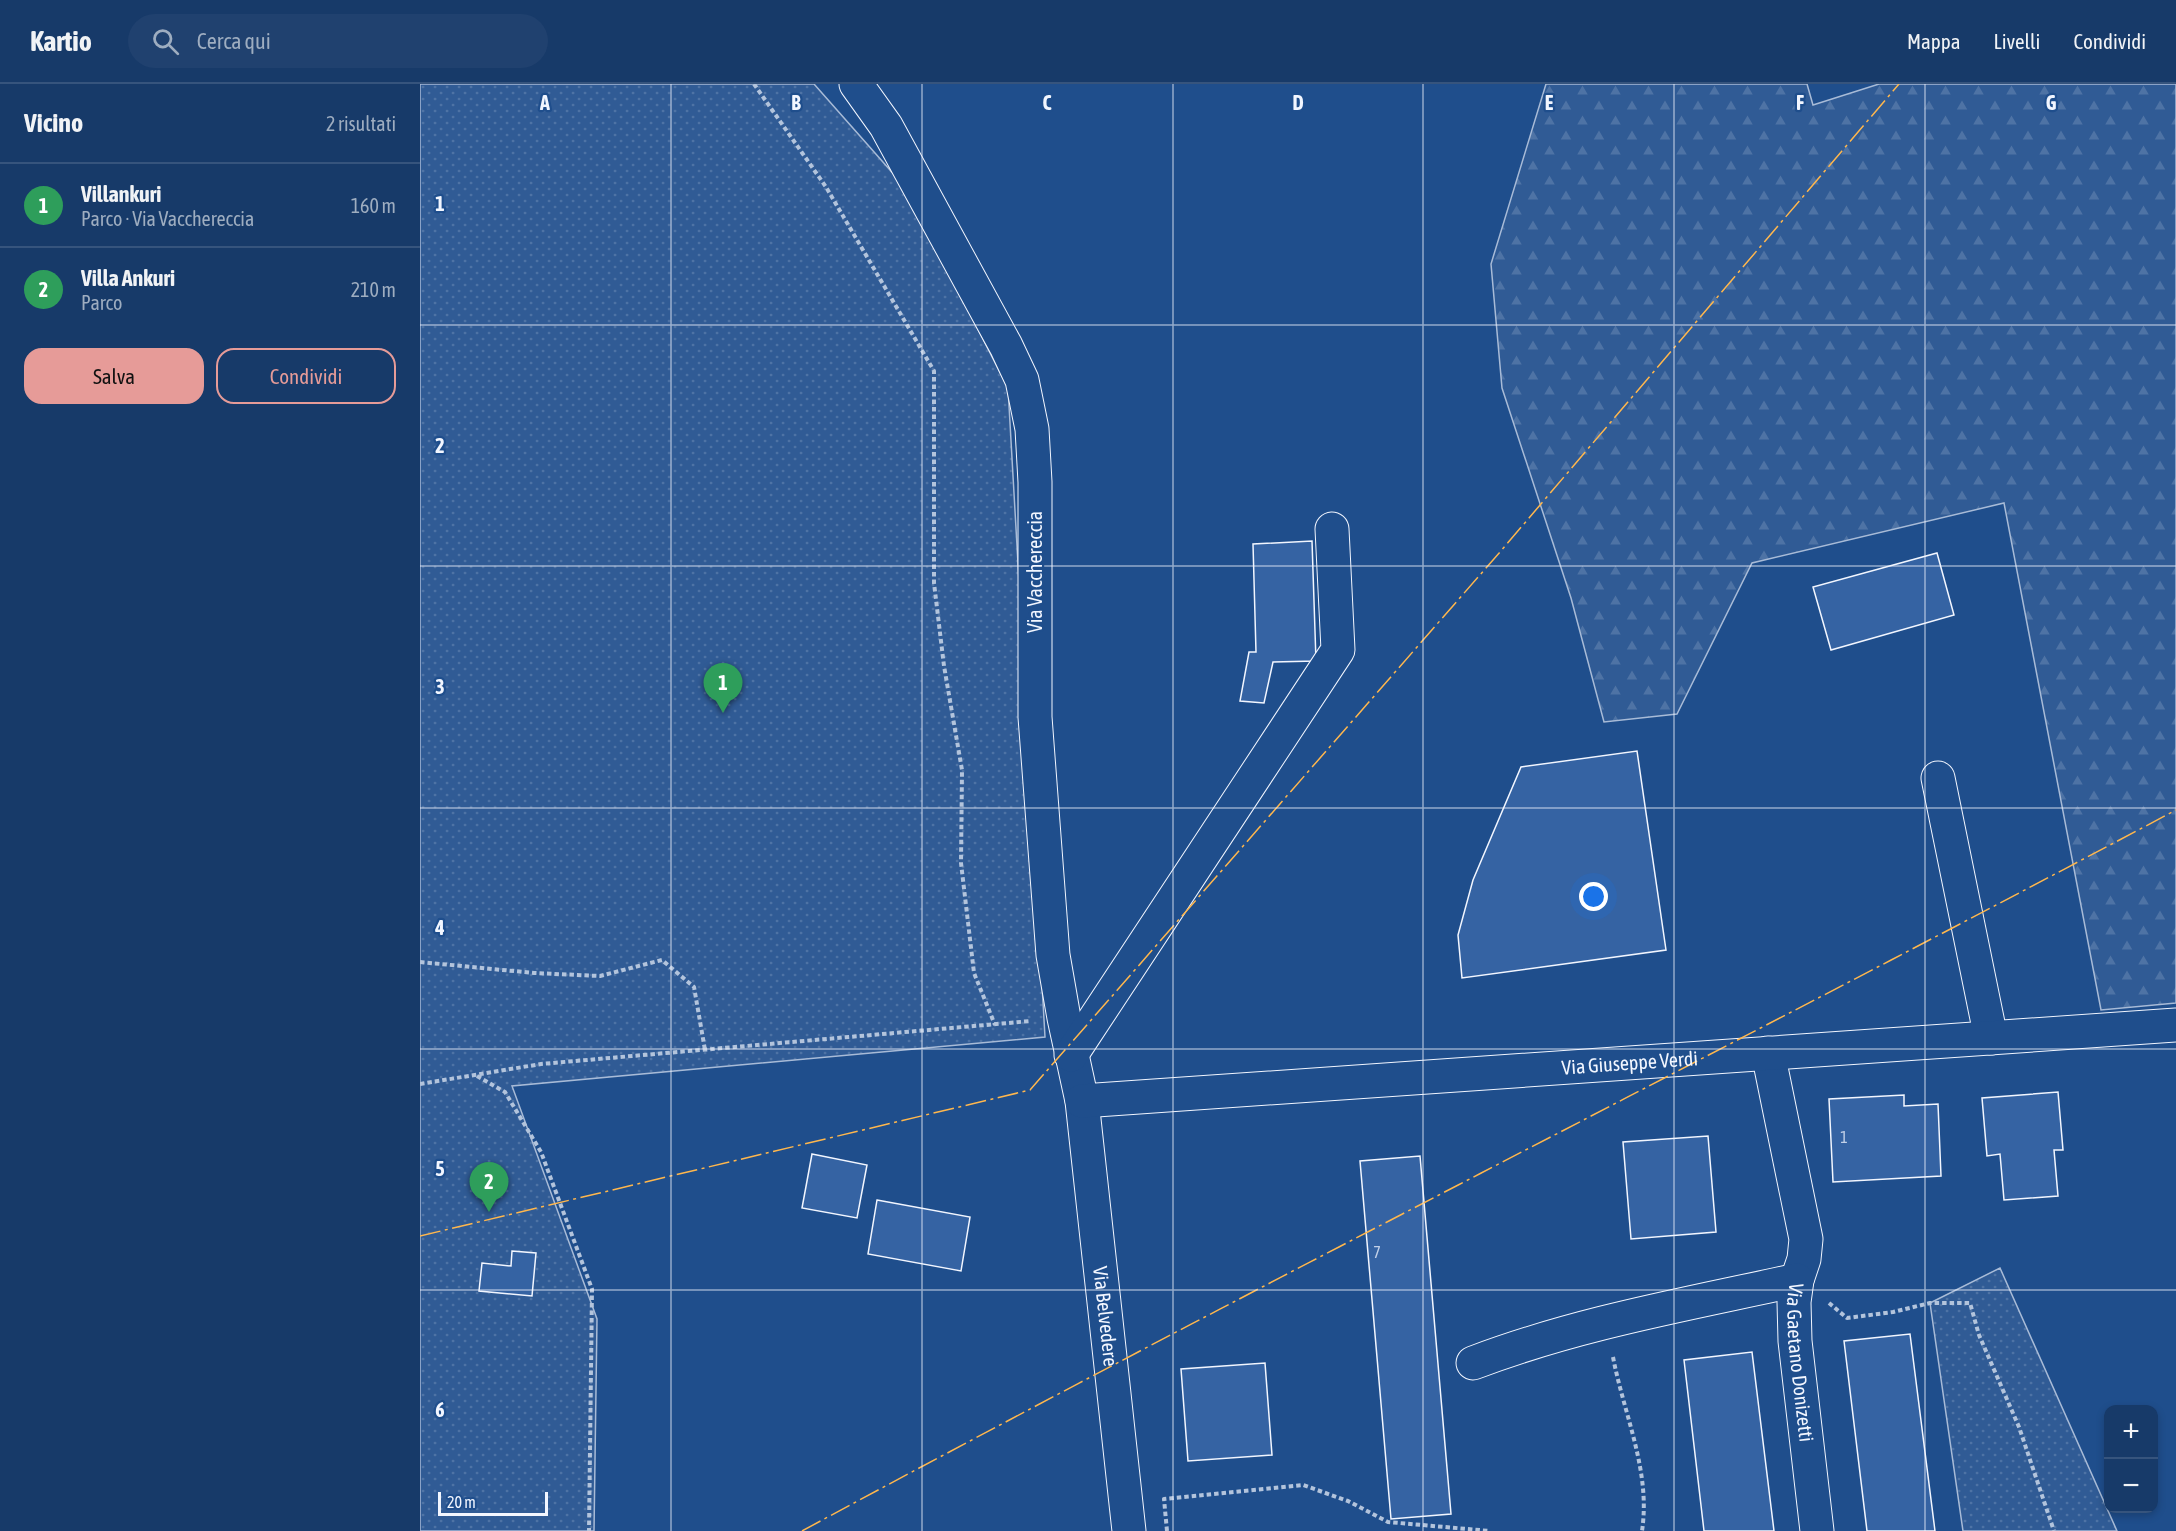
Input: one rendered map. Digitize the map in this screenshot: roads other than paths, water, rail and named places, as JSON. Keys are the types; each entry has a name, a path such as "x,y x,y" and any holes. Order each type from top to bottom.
{"street":[{"name":"Via Vacchereccia","path":"856,84 886,126 1006,346 1022,380 1032,429 1035,482 1037,740 1053,955 1071,1055 1082,1101"},
{"path":"1071,1055 1338,650 1332,529"},
{"path":"1938,778 1991,1038"},
{"name":"Via Giuseppe Verdi","path":"1082,1101 2176,1025"},
{"name":"Via Gaetano Donizetti","path":"1768,1053 1806,1239 1794,1302 1795,1341 1817,1531"},
{"name":"Via Belvedere","path":"1082,1101 1129,1531"},
{"path":"1473,1363 1520,1345 1571,1330 1797,1280"}],"place":[{"name":"Villankuri","path":"723,713"},
{"name":"Villa Ankuri","path":"489,1212"}]}
